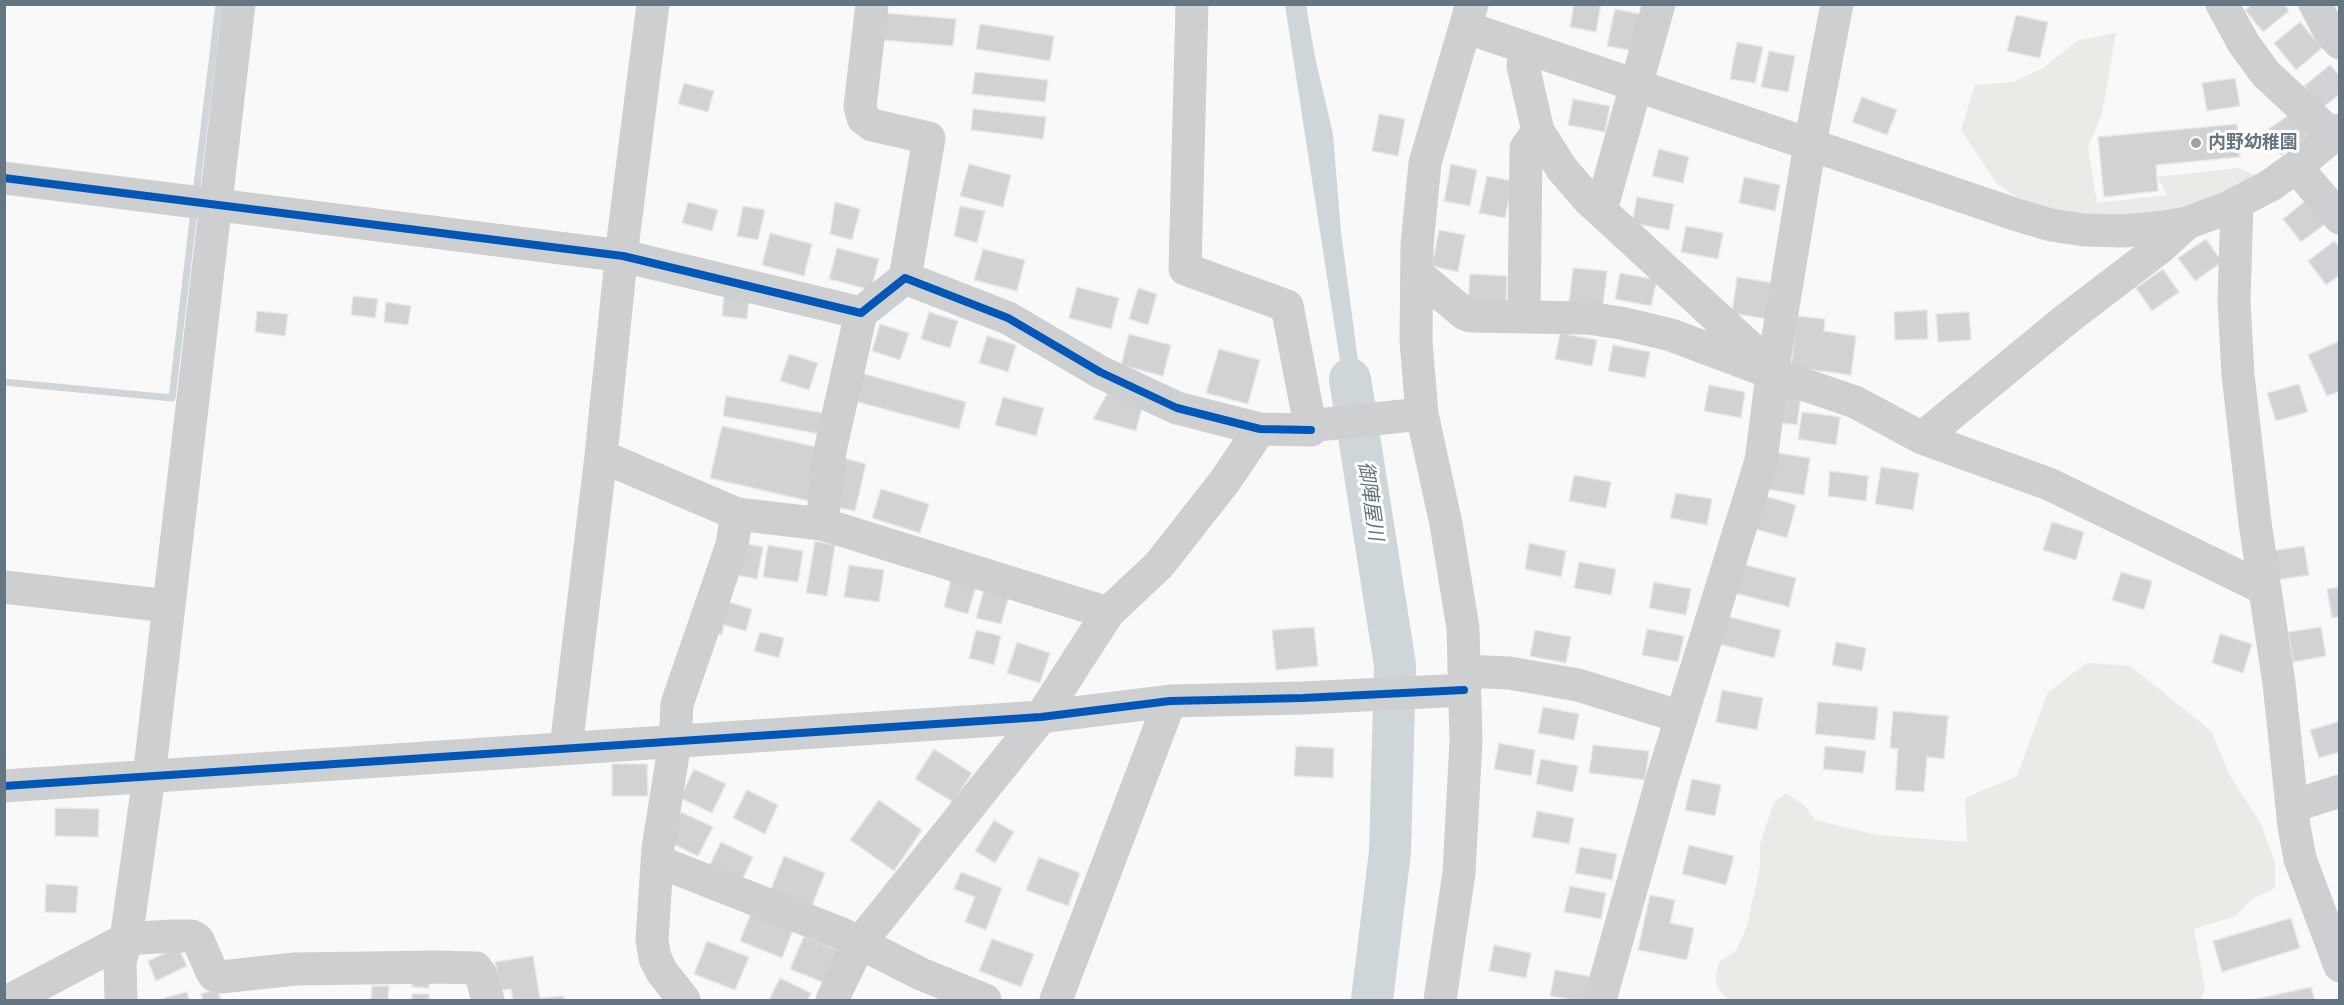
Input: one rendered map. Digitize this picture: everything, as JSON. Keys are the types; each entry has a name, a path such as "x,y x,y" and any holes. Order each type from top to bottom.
{"street":[{"path":"121,1000 120,962 126,939 149,777 168,606 203,203 239,4"},
{"path":"566,748 653,4"},
{"path":"822,524 830,451 861,313 905,278 929,138 872,125 863,118 860,107 872,4"},
{"path":"1191,4 1185,269 1287,306 1314,428"},
{"path":"1601,210 1659,4"},
{"path":"1600,1000 1681,717 1761,461 1773,370 1810,144 1837,4"},
{"path":"1440,1000 1459,873 1466,741 1456,684 1461,616 1446,524 1413,415 1417,274 1425,163 1468,16 1525,48 1910,180 2051,225 2084,230 2122,231 2187,222 2237,204 2296,167 2336,134 2320,124 2266,74 2244,44 2222,4"},
{"path":"2315,4 2329,31 2340,43"},
{"path":"1525,48 1523,66 1538,131 1562,169 1601,210 1782,377 1855,402 1922,438 2059,489 2265,589"},
{"path":"1524,317 1526,148 1538,131"},
{"path":"2296,167 2340,218"},
{"path":"4,178 623,256 861,313"},
{"path":"2237,204 2234,301 2238,375 2300,859 2340,966"},
{"path":"1922,438 2068,318 2161,247 2187,222"},
{"path":"1417,274 1465,314 1476,317 1604,320 1662,332 1773,370"},
{"path":"905,278 1008,318 1100,372 1177,408 1260,429 1314,428 1413,415"},
{"path":"1662,332 1674,323 1692,294"},
{"path":"832,1000 859,944 1041,717 1108,613 1159,566 1225,481 1260,429"},
{"path":"601,456 737,514 822,524 1108,613"},
{"path":"674,998 655,958 652,940 657,861 675,742 676,704 732,545 737,514"},
{"path":"4,587 168,606"},
{"path":"4,786 1041,717 1170,701 1356,695 1456,684 1509,673 1578,685 1681,717"},
{"path":"1056,1000 1170,701"},
{"path":"2293,806 2340,790"},
{"path":"657,861 830,929 921,974 985,1000"},
{"path":"10,1000 126,939 192,936 198,940 210,970 214,975 221,977 295,969 476,968 482,975 488,1000"}],"shaded area":[{"path":"1285,5 1306,5 1315,57 1333,134 1341,232 1363,399 1347,406"},
{"path":"2116,33 2102,114 2088,146 2097,203 2167,195 2157,177 2238,168 2255,175 2199,207 2058,226 1997,184 1961,130 1975,85 2013,82 2043,68 2079,40"},
{"path":"2087,663 2130,666 2211,731 2230,776 2260,822 2275,862 2275,888 2251,900 2235,916 2194,929 2205,989 2200,1000 1730,1000 1724,996 1717,986 1716,976 1719,962 1736,951 1747,926 1760,866 1760,844 1774,802 1786,793 1805,806 1815,820 1877,835 1967,842 1965,798 2017,776 2048,692"}],"building":[{"path":"1574,4 1601,4 1596,32 1570,27"},
{"path":"2253,4 2284,4 2289,11 2263,32 2245,10"},
{"path":"1615,9 1640,14 1633,51 1607,46"},
{"path":"884,13 956,19 953,46 882,40"},
{"path":"2016,15 2048,22 2040,58 2007,51"},
{"path":"2300,22 2322,48 2296,70 2274,43"},
{"path":"980,24 1054,36 1050,61 976,49"},
{"path":"1737,42 1763,47 1755,83 1730,79"},
{"path":"1769,51 1795,56 1788,92 1761,87"},
{"path":"2330,65 2340,76 2340,94 2322,108 2304,86"},
{"path":"975,72 1048,80 1045,102 972,94"},
{"path":"2235,78 2240,106 2207,111 2202,83"},
{"path":"684,83 714,91 708,112 678,104"},
{"path":"1862,97 1897,110 1887,135 1852,122"},
{"path":"1573,99 1610,106 1605,132 1568,125"},
{"path":"973,109 1046,117 1043,139 971,130"},
{"path":"2292,113 2308,136 2281,155 2264,132"},
{"path":"1379,114 1405,119 1398,156 1372,151"},
{"path":"2237,124 2240,157 2156,165 2158,191 2104,197 2098,137"},
{"path":"1659,149 1689,157 1683,183 1652,176"},
{"path":"969,164 1011,175 1003,207 960,196"},
{"path":"1451,164 1477,170 1470,206 1444,201"},
{"path":"1487,176 1513,181 1505,218 1479,213"},
{"path":"1744,177 1780,185 1775,211 1739,203"},
{"path":"1637,197 1674,204 1669,230 1632,223"},
{"path":"2309,198 2328,222 2301,242 2283,219"},
{"path":"688,202 718,210 712,231 682,223"},
{"path":"835,202 860,209 852,240 830,234"},
{"path":"743,206 765,210 758,240 737,236"},
{"path":"960,206 985,211 977,243 954,236"},
{"path":"1686,226 1723,233 1718,259 1681,252"},
{"path":"1439,230 1465,235 1458,272 1432,266"},
{"path":"770,233 812,244 804,276 762,265"},
{"path":"2206,239 2222,262 2195,281 2178,258"},
{"path":"2334,241 2340,247 2340,275 2326,285 2308,261"},
{"path":"837,248 879,259 871,290 829,279"},
{"path":"983,249 1025,260 1017,291 974,280"},
{"path":"1573,268 1607,271 1603,306 1569,302"},
{"path":"2163,269 2179,292 2152,311 2136,288"},
{"path":"1620,273 1657,280 1651,306 1615,299"},
{"path":"1470,274 1507,276 1506,303 1468,301"},
{"path":"1737,277 1773,283 1767,319 1732,313"},
{"path":"1077,287 1119,298 1111,329 1069,318"},
{"path":"1138,288 1157,294 1148,325 1129,319"},
{"path":"353,296 378,299 375,318 351,315"},
{"path":"724,296 749,299 747,319 722,316"},
{"path":"386,302 411,306 408,325 384,322"},
{"path":"1927,310 1928,339 1895,340 1894,312"},
{"path":"257,311 288,314 285,336 255,332"},
{"path":"929,312 958,321 950,348 921,339"},
{"path":"1969,312 1971,340 1938,342 1936,314"},
{"path":"1797,316 1825,319 1824,331 1856,336 1851,375 1791,367"},
{"path":"880,324 909,333 900,360 872,351"},
{"path":"1560,333 1597,340 1592,366 1555,359"},
{"path":"1129,334 1171,345 1163,376 1121,365"},
{"path":"987,336 1016,345 1008,372 979,363"},
{"path":"2339,341 2340,391 2327,396 2308,355"},
{"path":"1613,345 1650,352 1645,378 1608,371"},
{"path":"1219,349 1260,360 1248,404 1206,393"},
{"path":"789,354 818,363 809,390 780,381"},
{"path":"861,373 966,402 959,429 854,401"},
{"path":"2299,384 2308,412 2276,421 2267,393"},
{"path":"1709,385 1745,392 1741,418 1704,411"},
{"path":"1781,386 1802,389 1797,425 1776,422"},
{"path":"1107,394 1143,404 1136,431 1093,419"},
{"path":"726,396 823,413 819,434 723,416"},
{"path":"1003,397 1044,408 1036,436 995,425"},
{"path":"1802,412 1840,417 1836,445 1798,439"},
{"path":"722,426 821,448 809,501 710,478"},
{"path":"1772,452 1810,458 1804,495 1766,489"},
{"path":"843,458 866,464 855,511 832,506"},
{"path":"1881,467 1919,473 1913,510 1875,504"},
{"path":"1830,471 1868,476 1866,501 1828,496"},
{"path":"1574,475 1611,482 1606,508 1569,501"},
{"path":"881,489 929,504 920,533 872,518"},
{"path":"1676,493 1712,499 1707,525 1670,518"},
{"path":"1761,495 1796,505 1787,538 1752,528"},
{"path":"2052,522 2084,532 2076,560 2043,550"},
{"path":"815,541 835,545 827,596 806,593"},
{"path":"737,542 763,547 757,579 732,574"},
{"path":"1529,543 1566,551 1561,577 1525,569"},
{"path":"768,545 803,551 798,582 763,577"},
{"path":"2304,546 2309,575 2276,580 2271,551"},
{"path":"1579,562 1616,569 1611,595 1574,588"},
{"path":"1742,564 1796,578 1789,607 1734,593"},
{"path":"849,565 884,570 879,602 844,597"},
{"path":"2121,572 2152,581 2144,610 2112,600"},
{"path":"951,579 976,586 968,614 944,607"},
{"path":"1654,582 1691,589 1686,615 1649,608"},
{"path":"2340,587 2340,617 2332,618 2327,589"},
{"path":"984,589 1009,596 1001,624 976,618"},
{"path":"718,599 752,609 746,631 724,625 722,635 708,631"},
{"path":"1726,616 1781,630 1774,658 1719,644"},
{"path":"1314,627 1318,666 1276,670 1272,630"},
{"path":"2321,627 2326,656 2293,662 2288,632"},
{"path":"1647,629 1684,636 1678,662 1642,655"},
{"path":"976,630 1001,636 994,665 969,658"},
{"path":"1535,630 1571,637 1566,663 1530,656"},
{"path":"760,632 784,638 779,658 754,651"},
{"path":"2220,634 2252,644 2243,673 2212,663"},
{"path":"1017,642 1050,653 1040,683 1007,673"},
{"path":"1836,642 1866,648 1862,671 1832,665"},
{"path":"1722,690 1763,698 1757,730 1716,722"},
{"path":"1818,702 1878,707 1875,740 1815,734"},
{"path":"1543,707 1579,714 1574,740 1538,733"},
{"path":"1893,711 1948,716 1944,759 1927,757 1924,792 1895,790 1898,749 1890,748"},
{"path":"2340,721 2340,752 2319,758 2310,730"},
{"path":"1499,743 1535,750 1531,776 1494,769"},
{"path":"1593,745 1649,751 1645,780 1589,773"},
{"path":"1296,746 1334,748 1333,778 1294,776"},
{"path":"1825,746 1866,751 1863,773 1823,769"},
{"path":"934,749 972,773 953,802 915,779"},
{"path":"1541,759 1578,766 1573,792 1536,784"},
{"path":"612,764 647,764 648,796 612,796"},
{"path":"694,769 726,784 712,813 680,798"},
{"path":"1692,779 1721,785 1715,816 1685,810"},
{"path":"747,790 778,805 765,834 733,818"},
{"path":"879,800 922,830 894,871 850,840"},
{"path":"55,808 99,809 98,837 55,836"},
{"path":"1537,811 1574,818 1569,844 1532,837"},
{"path":"681,812 713,827 698,856 667,841"},
{"path":"994,820 1014,832 995,863 975,851"},
{"path":"721,842 753,857 739,886 707,871"},
{"path":"1689,845 1734,856 1726,885 1682,874"},
{"path":"1580,847 1617,854 1612,880 1575,873"},
{"path":"784,856 825,873 812,906 771,889"},
{"path":"1039,857 1080,873 1068,906 1026,890"},
{"path":"961,872 1002,888 986,930 965,922 975,897 954,889"},
{"path":"46,884 78,886 76,913 45,912"},
{"path":"1570,886 1606,893 1601,919 1564,912"},
{"path":"1650,895 1675,900 1670,923 1694,928 1687,960 1638,950"},
{"path":"753,908 795,925 782,958 740,941"},
{"path":"2291,918 2300,948 2222,972 2213,941"},
{"path":"804,936 845,953 832,986 790,969"},
{"path":"992,939 1034,954 1021,987 979,971"},
{"path":"707,941 749,957 735,990 694,974"},
{"path":"1494,945 1531,953 1526,978 1489,971"},
{"path":"178,947 187,966 156,981 148,961"},
{"path":"533,956 540,998 564,996 564,1000 513,1000 511,989 501,990 495,962"},
{"path":"1555,970 1592,977 1588,1000 1550,996"},
{"path":"413,974 430,974 429,988 412,987"},
{"path":"780,978 811,993 808,1000 769,1000"},
{"path":"372,986 389,986 388,1000 371,1000"},
{"path":"2311,987 2315,1000 2252,1000"},
{"path":"217,989 221,1000 203,1000 201,994"},
{"path":"187,992 189,1000 165,1000 164,998"},
{"path":"412,994 429,994 429,1000 412,1000"}],"waterway":[{"path":"196,194 219,4"},
{"path":"4,382 172,398 194,211"},
{"name":"御陣屋川","path":"1350,379 1395,665 1390,852 1372,1000"}],"cycle path":[{"path":"4,178 623,256 861,313 905,278 1008,318 1100,372 1177,408 1260,429 1311,430"},
{"path":"4,786 1041,717 1170,701 1303,698 1464,690"}],"place":[{"name":"内野幼稚園","path":"2196,143"}]}
